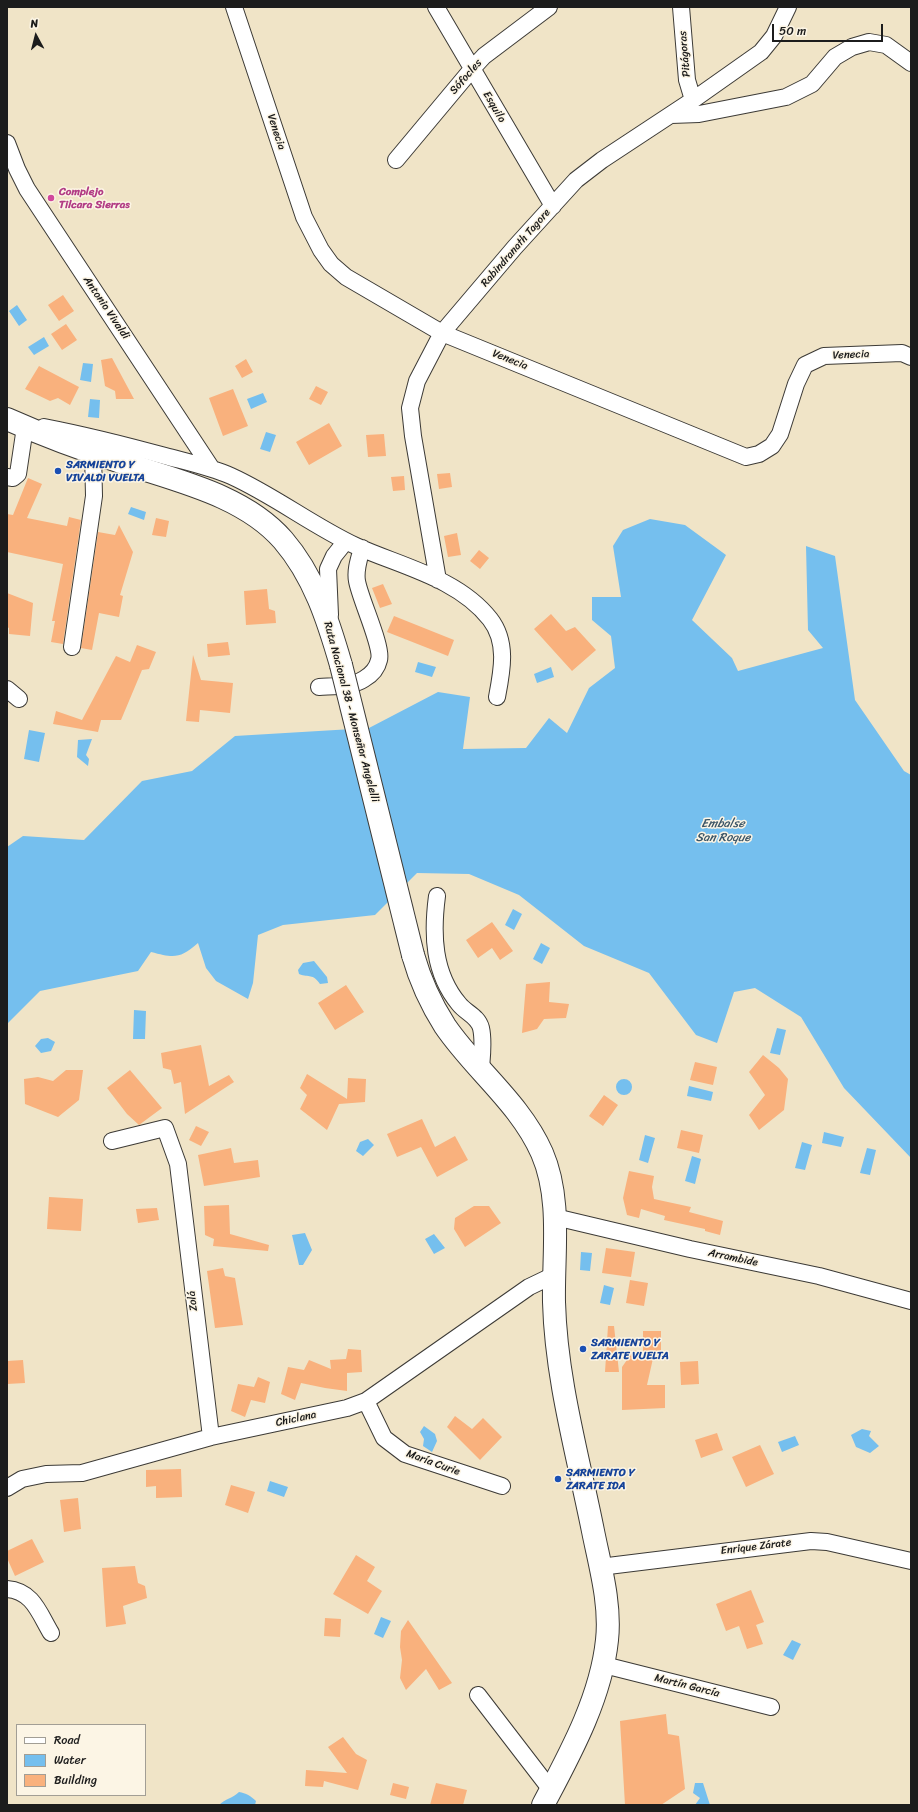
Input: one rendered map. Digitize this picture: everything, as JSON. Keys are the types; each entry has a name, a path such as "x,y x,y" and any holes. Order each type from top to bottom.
{"main road":[{"name":"Ruta Nacional 38 - Monseñor Angelelli","path":"15,423 93,453 218,496 260,519 282,540 303,568 315,588 331,630 413,955 423,984 436,1011 449,1031 526,1124 538,1144 548,1172 555,1217 555,1320 559,1362 600,1567 607,1610 607,1637 604,1665 596,1690 582,1726 547,1797"}],"street":[{"name":"Venecia","path":"234,7 304,217 321,250 331,264 346,276 442,332 746,457 759,454 772,446 780,434 796,384 805,365 824,356 902,353 911,356"},
{"name":"Esquilo","path":"436,7 553,206"},
{"name":"Sófocles","path":"396,160 484,56 550,7"},
{"name":"Pitágoras","path":"681,7 687,80 693,100"},
{"name":"Rabindranath Tagore","path":"438,580 412,436 410,408 417,381 442,332 576,180 602,160 671,115 761,52 774,36 788,7"},
{"path":"671,115 699,114 786,97 812,84 835,57 852,47 869,42 886,45 911,63"},
{"name":"Antonio Vivaldi","path":"7,143 27,189 212,469"},
{"path":"7,477 13,478 18,474 15,423 96,437 212,469 254,488 346,541 438,580 462,594 477,606 490,619 498,632 502,650 502,672 497,697"},
{"path":"72,646 94,496 93,453"},
{"path":"331,630 328,569 334,556 346,541"},
{"path":"320,687 354,683 363,680 373,672 379,659 378,646 360,593 357,579 357,569 362,548"},
{"path":"437,896 434,926 435,946 440,971 447,986 460,1005 476,1018 481,1028 481,1068"},
{"name":"Zolá","path":"112,1141 165,1128 178,1164 211,1437"},
{"name":"Arrambide","path":"555,1217 690,1249 819,1276 911,1301"},
{"name":"Chiclana","path":"7,1488 14,1478 46,1474 82,1473 211,1437 347,1408 366,1401 530,1287 554,1275"},
{"name":"María Curie","path":"366,1401 384,1438 405,1454 502,1486"},
{"name":"Enrique Zárate","path":"600,1567 811,1540 827,1542 911,1561"},
{"path":"7,1589 15,1590 30,1598 51,1632"},
{"name":"Martín García","path":"604,1665 771,1707"},
{"path":"478,1695 547,1797"}],"water":[{"path":"17,305 27,320 19,326 9,311"},
{"path":"44,337 49,346 34,355 28,347"},
{"path":"83,363 93,364 91,382 80,380"},
{"path":"263,393 267,402 251,409 247,399"},
{"path":"90,399 100,400 99,418 88,417"},
{"path":"266,432 276,435 270,452 260,449"},
{"path":"131,507 146,512 144,520 128,514"},
{"name":"Embalse San Roque","path":"650,519 685,525 726,555 692,620 732,658 738,671 823,648 808,630 806,546 835,556 855,700 904,771 911,775 911,1158 844,1088 801,1017 755,988 734,992 717,1043 696,1035 649,973 584,946 519,895 469,874 417,873 375,915 283,925 258,935 253,983 248,999 216,981 206,968 198,943 186,952 176,956 151,952 138,971 40,991 7,1024 7,847 23,836 84,840 142,781 192,771 235,736 369,728 438,692 470,697 463,749 526,748 549,718 567,733 589,688 615,668 611,636 592,620 592,597 621,597 613,546 623,530"},
{"path":"418,662 436,667 432,677 415,672"},
{"path":"551,667 554,677 537,683 534,674"},
{"path":"29,730 45,733 39,762 24,759"},
{"path":"92,739 86,755 89,759 88,766 77,757 78,740"},
{"path":"513,909 522,914 514,930 505,925"},
{"path":"541,943 550,948 542,964 533,959"},
{"path":"314,961 327,977 328,983 320,984 313,977 299,974 298,970 303,963"},
{"path":"134,1010 146,1011 145,1039 133,1039"},
{"path":"777,1028 786,1030 780,1055 770,1053"},
{"path":"48,1038 55,1042 51,1051 41,1053 35,1046 41,1039"},
{"path":"624,1079 630,1081 632,1087 630,1093 624,1095 618,1093 616,1087 618,1081"},
{"path":"689,1086 713,1092 711,1101 687,1096"},
{"path":"824,1132 844,1137 841,1147 822,1143"},
{"path":"645,1135 655,1138 648,1163 639,1160"},
{"path":"368,1139 374,1145 363,1156 356,1151 360,1142"},
{"path":"802,1142 812,1145 805,1170 795,1168"},
{"path":"867,1148 876,1150 870,1175 860,1173"},
{"path":"692,1156 701,1159 695,1184 685,1181"},
{"path":"305,1233 312,1250 303,1265 299,1265 292,1235"},
{"path":"434,1234 445,1248 434,1254 425,1239"},
{"path":"581,1252 592,1253 590,1271 580,1270"},
{"path":"604,1285 614,1288 610,1305 600,1303"},
{"path":"424,1426 435,1434 437,1441 432,1452 423,1446 424,1439 420,1432"},
{"path":"862,1429 871,1431 869,1436 879,1446 870,1453 856,1447 851,1435"},
{"path":"795,1436 799,1445 782,1452 778,1442"},
{"path":"270,1481 288,1487 284,1497 267,1491"},
{"path":"381,1617 391,1621 383,1638 374,1634"},
{"path":"792,1640 801,1644 793,1660 783,1655"},
{"path":"695,1783 703,1783 710,1805 695,1805 700,1798 693,1793"},
{"path":"239,1792 246,1794 256,1801 255,1805 219,1805 234,1796"}],"building":[{"path":"63,295 74,311 59,321 48,305"},
{"path":"66,324 77,340 62,350 51,334"},
{"path":"112,358 134,399 116,399 115,391 105,386 101,360"},
{"path":"246,359 253,372 242,378 235,366"},
{"path":"39,366 79,387 70,405 58,398 50,401 25,389"},
{"path":"316,386 328,392 321,405 309,399"},
{"path":"233,389 248,426 223,436 209,398"},
{"path":"329,423 342,446 309,465 296,442"},
{"path":"384,434 386,456 368,457 366,435"},
{"path":"450,473 452,487 439,489 437,474"},
{"path":"404,476 405,490 393,491 391,477"},
{"path":"28,478 42,484 27,518 67,526 69,517 81,520 63,644 51,642 55,621 52,621 63,564 7,552 7,514 13,515"},
{"path":"156,518 169,521 166,537 152,535"},
{"path":"119,525 133,552 120,595 123,596 119,617 99,613 92,650 81,648 98,532 115,535"},
{"path":"457,533 461,555 448,557 444,536"},
{"path":"479,550 489,558 480,569 470,561"},
{"path":"383,584 392,604 380,608 372,588"},
{"path":"267,589 269,609 275,611 276,623 246,625 244,591"},
{"path":"7,593 33,603 30,636 9,634 9,628 7,627"},
{"path":"551,614 566,631 575,627 596,650 572,671 534,629"},
{"path":"394,616 454,640 448,656 387,632"},
{"path":"228,642 230,655 208,657 207,644"},
{"path":"137,645 156,652 149,669 142,670 121,720 101,720 98,732 53,724 56,711 82,720 116,656 130,662"},
{"path":"193,655 201,680 233,683 230,713 200,710 199,722 186,721"},
{"path":"492,922 513,951 500,960 492,948 478,958 466,940"},
{"path":"550,982 549,1002 569,1004 566,1018 544,1019 537,1029 522,1033 526,984"},
{"path":"346,985 364,1012 335,1030 318,1003"},
{"path":"201,1045 209,1086 229,1075 234,1082 185,1114 181,1082 174,1084 171,1070 163,1068 161,1053"},
{"path":"763,1055 779,1068 788,1079 784,1110 759,1130 749,1115 765,1095 749,1072"},
{"path":"695,1062 717,1067 713,1085 690,1080"},
{"path":"66,1070 83,1070 79,1100 58,1117 25,1104 24,1079 38,1077 53,1081"},
{"path":"130,1070 162,1108 139,1125 127,1114 107,1088"},
{"path":"307,1074 347,1099 348,1078 366,1079 365,1102 339,1104 327,1130 300,1109 307,1095 300,1088"},
{"path":"604,1095 618,1105 603,1126 589,1116"},
{"path":"422,1119 435,1147 455,1136 468,1160 437,1177 421,1147 397,1157 387,1134"},
{"path":"196,1126 209,1132 201,1146 189,1140"},
{"path":"681,1130 703,1135 699,1153 677,1148"},
{"path":"231,1148 234,1163 258,1160 260,1177 204,1186 198,1155"},
{"path":"629,1171 654,1176 652,1187 654,1199 691,1207 689,1212 723,1221 720,1235 705,1231 705,1229 664,1220 665,1216 641,1209 639,1218 627,1215 623,1198"},
{"path":"49,1197 83,1199 81,1231 47,1229"},
{"path":"229,1205 230,1234 269,1245 268,1251 213,1246 214,1239 205,1235 204,1206"},
{"path":"474,1206 489,1206 501,1223 465,1247 454,1229 455,1218"},
{"path":"157,1208 159,1220 138,1223 136,1209"},
{"path":"606,1248 635,1252 631,1277 602,1273"},
{"path":"223,1268 225,1276 235,1278 243,1325 215,1328 207,1271"},
{"path":"630,1280 648,1283 644,1306 626,1303"},
{"path":"608,1326 614,1326 619,1372 605,1372"},
{"path":"643,1331 661,1331 661,1354 654,1354 647,1385 665,1385 665,1408 622,1410 622,1367 634,1350 643,1354"},
{"path":"348,1349 361,1350 362,1372 347,1373 347,1391 301,1383 295,1400 281,1394 288,1367 304,1370 309,1360 331,1369 330,1360 346,1359"},
{"path":"23,1360 25,1383 7,1384 7,1361"},
{"path":"698,1361 699,1384 681,1385 680,1362"},
{"path":"258,1377 270,1382 265,1403 251,1400 245,1417 231,1411 238,1384 254,1387"},
{"path":"455,1416 472,1429 483,1418 502,1437 480,1460 447,1427"},
{"path":"717,1433 723,1450 701,1458 695,1440"},
{"path":"760,1445 774,1474 746,1487 732,1457"},
{"path":"181,1469 182,1497 156,1498 156,1486 146,1487 146,1470"},
{"path":"231,1485 255,1492 248,1513 225,1505"},
{"path":"78,1498 81,1529 64,1532 60,1500"},
{"path":"32,1539 44,1562 15,1576 7,1558 7,1551"},
{"path":"356,1555 375,1567 367,1581 382,1591 368,1614 333,1594"},
{"path":"135,1566 138,1583 145,1586 147,1598 123,1606 126,1624 106,1627 102,1568"},
{"path":"751,1590 764,1622 756,1625 763,1644 747,1649 739,1626 726,1631 716,1604"},
{"path":"325,1618 341,1619 340,1637 324,1636"},
{"path":"408,1620 452,1683 439,1690 426,1669 406,1690 400,1678 402,1660 400,1647 401,1631"},
{"path":"666,1714 668,1734 679,1736 685,1789 661,1805 625,1805 620,1721"},
{"path":"343,1737 356,1754 367,1760 358,1790 324,1781 323,1787 305,1786 306,1770 347,1773 328,1747"},
{"path":"393,1783 409,1787 406,1799 390,1795"},
{"path":"436,1783 467,1790 463,1805 430,1805"}],"place":[{"name":"Complejo Tilcara Sierras","path":"51,198"},
{"name":"SARMIENTO Y VIVALDI VUELTA","path":"58,471"},
{"name":"SARMIENTO Y ZARATE VUELTA","path":"583,1349"},
{"name":"SARMIENTO Y ZARATE IDA","path":"558,1479"}]}
